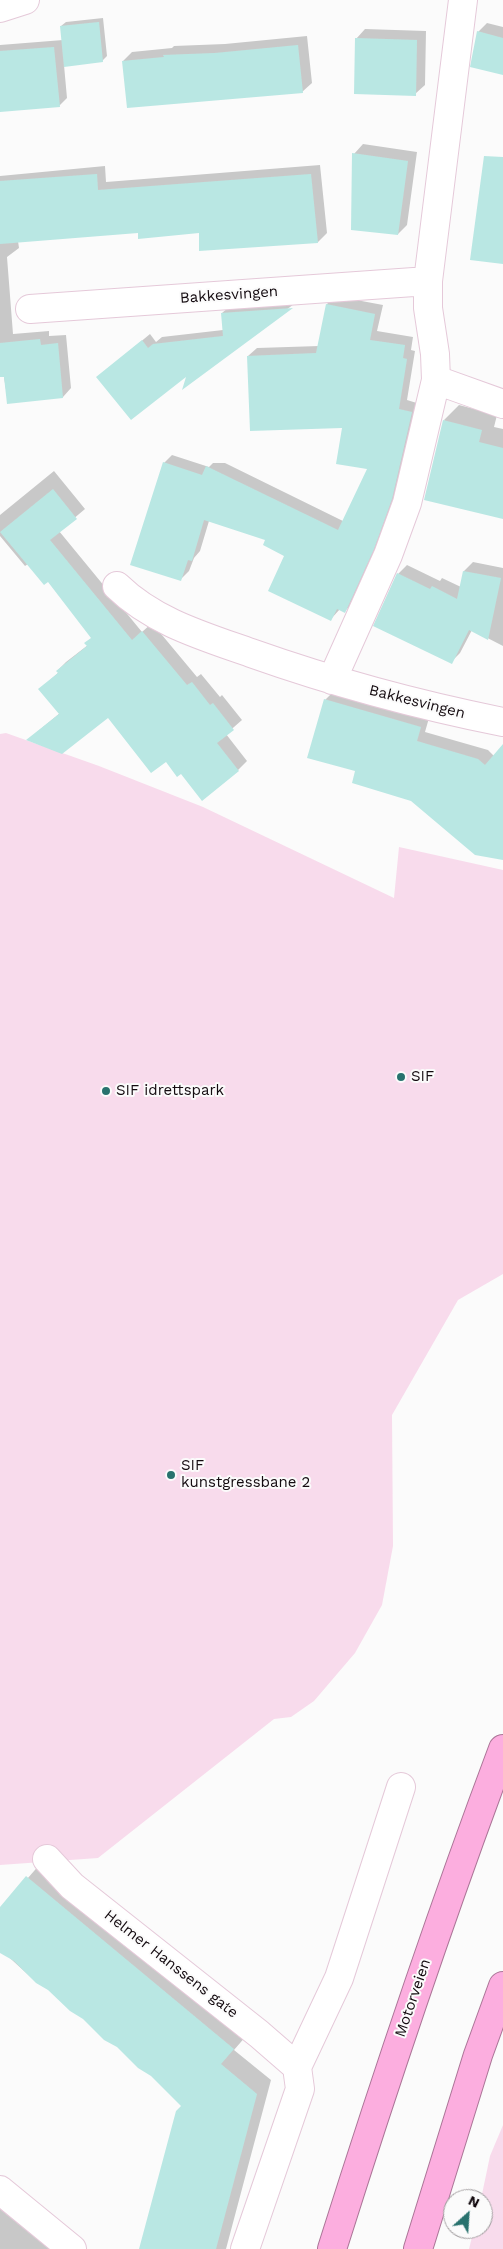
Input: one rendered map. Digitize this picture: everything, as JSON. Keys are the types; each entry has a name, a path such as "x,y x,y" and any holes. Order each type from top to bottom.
{"highway":[{"name":"Motorveien","path":"332,2249 404,2022 454,1879 503,1750"},
{"path":"418,2249 478,2055 503,1986"}],"street":[{"path":"0,8 25,0"},
{"path":"332,680 384,563 407,504 436,380 435,354 428,308 428,281 463,0"},
{"name":"Bakkesvingen","path":"30,308 428,281"},
{"path":"436,380 503,404"},
{"name":"Bakkesvingen","path":"116,586 149,613 189,632 332,680 464,714 503,722"},
{"path":"245,2249 300,2088 298,2067 339,1978 401,1787"},
{"name":"Helmer Hanssens gate","path":"47,1859 72,1886 298,2067"},
{"path":"0,2190 72,2249"}],"shaded area":[{"path":"6,733 99,766 203,807 394,898 399,847 503,870 503,1274 458,1300 392,1415 393,1546 382,1605 355,1653 314,1701 291,1717 274,1719 98,1858 0,1865 0,734"},
{"path":"503,2125 503,2249 469,2249 472,2239 493,2239 493,2189 483,2189 490,2156"}],"building":[{"path":"99,22 103,62 64,67 60,26"},
{"path":"477,31 503,38 503,75 470,67"},
{"path":"355,38 417,40 416,96 354,94"},
{"path":"298,45 303,93 127,108 122,61 164,57 163,55 215,53"},
{"path":"54,47 60,107 0,112 0,51"},
{"path":"352,153 408,161 398,235 351,230"},
{"path":"484,156 503,157 503,264 470,260"},
{"path":"97,174 98,190 311,174 318,243 199,251 199,233 138,239 138,233 0,244 0,181"},
{"path":"326,304 375,314 370,340 405,345 403,358 407,359 399,409 412,412 392,499 374,549 345,613 337,609 331,621 268,591 284,556 263,545 265,540 204,520 192,561 188,560 181,581 130,565 163,462 202,475 206,466 338,530 367,469 336,464 342,428 250,431 247,356 316,353"},
{"path":"293,308 182,390 186,377 131,420 96,377 142,340 148,348 153,344 223,336 221,313"},
{"path":"40,339 41,345 58,343 63,398 7,404 4,377 0,377 0,343"},
{"path":"443,420 482,430 479,442 503,448 503,519 424,500"},
{"path":"53,489 77,519 50,540 132,640 142,631 187,685 192,682 210,705 213,703 234,730 217,743 239,771 202,801 181,774 177,777 166,762 151,773 108,718 62,754 26,740 59,714 38,689 58,673 56,671 87,646 84,643 91,638 48,582 44,585 0,532"},
{"path":"463,571 501,578 488,640 469,630 452,664 373,626 397,573 430,589 432,586 457,599"},
{"path":"324,699 421,727 417,741 478,759 485,765 503,744 503,860 475,855 411,801 352,783 355,771 307,758"},
{"path":"26,1876 234,2049 221,2064 257,2094 216,2249 139,2249 176,2111 181,2106 151,2076 138,2068 117,2047 104,2040 83,2019 70,2011 48,1990 36,1983 14,1961 0,1953 0,1907"}],"place":[{"name":"SIF","path":"401,1077"},
{"name":"SIF idrettspark","path":"106,1091"},
{"name":"SIF kunstgressbane 2","path":"171,1475"}]}
